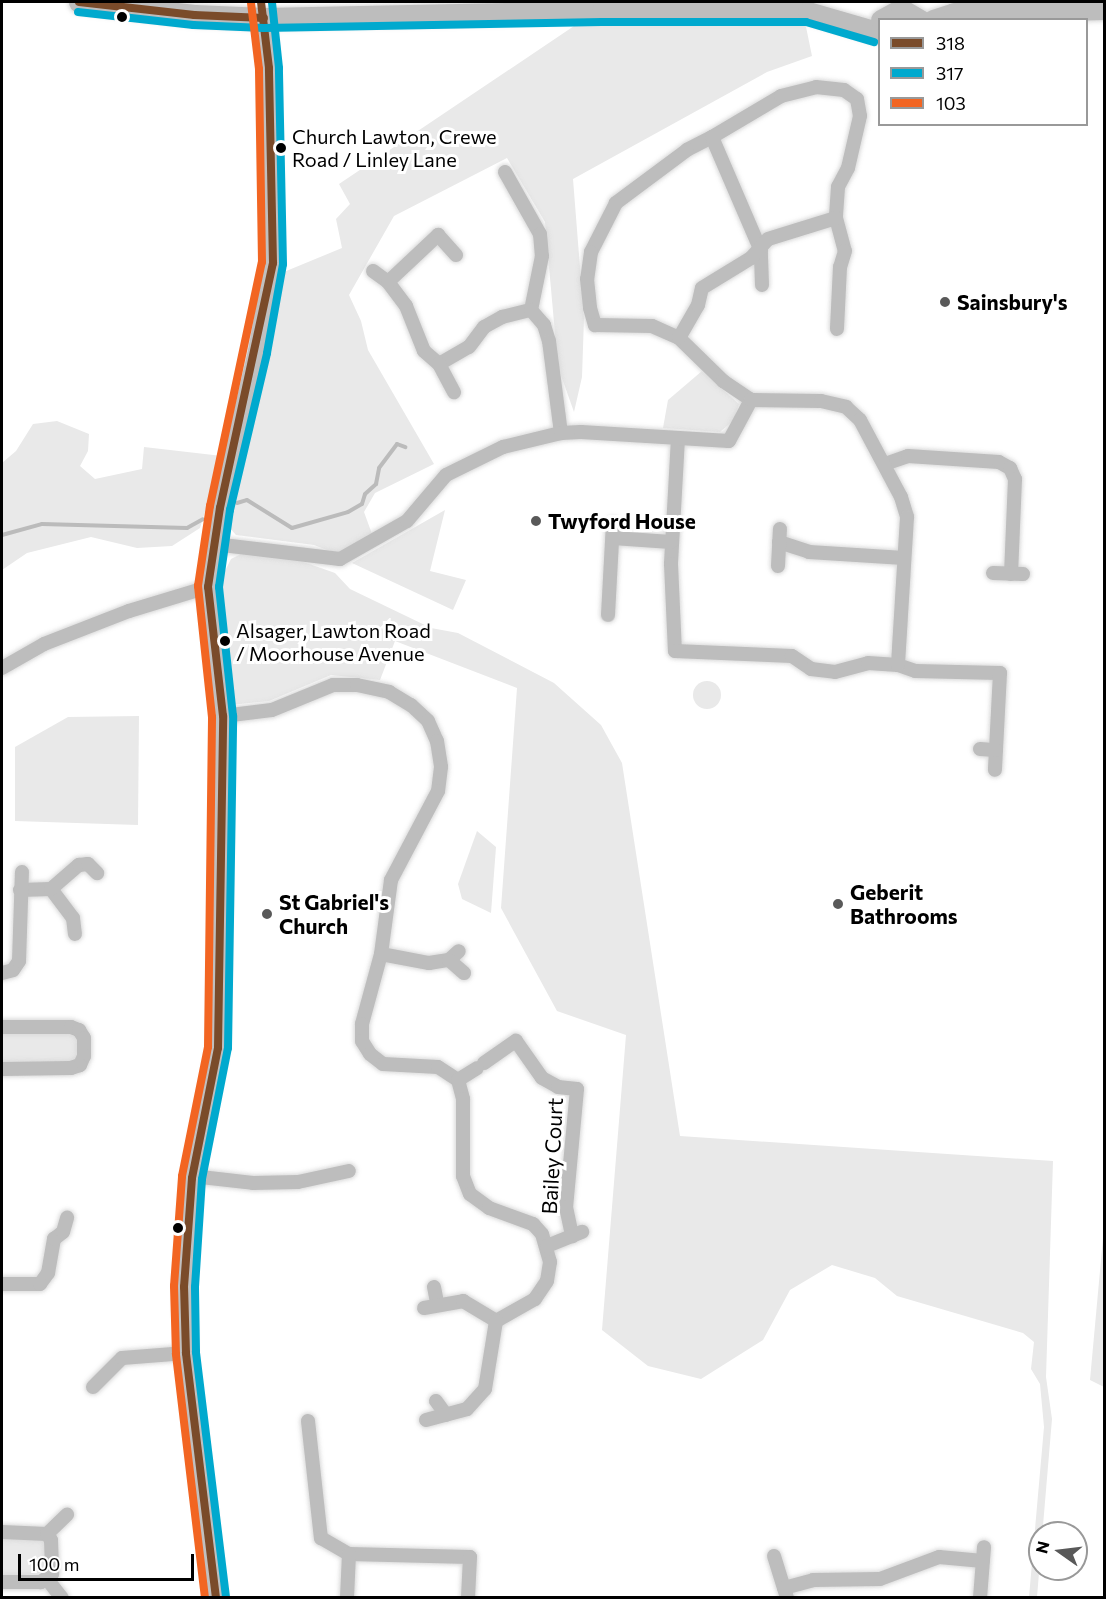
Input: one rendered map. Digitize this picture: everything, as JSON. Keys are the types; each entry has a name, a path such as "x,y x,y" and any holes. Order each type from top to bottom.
{"main road":[{"path":"79,2 194,15 263,10 808,12 878,29"},
{"path":"891,18 901,9 917,18"},
{"path":"216,1598 186,1353 184,1287 192,1176 218,1048 223,716 208,587 214,544 273,263 269,68 263,10"},
{"path":"939,18 954,13 1085,10"}],"street":[{"path":"837,329 840,267 845,251 836,218 838,187 848,168 859,128 857,99 844,90 816,87 781,96 712,137 629,191 616,203 602,224 587,279 595,332 652,326 679,338 723,381 751,400 821,401 846,407 860,420 885,464 907,517 898,665"},
{"path":"712,137 761,251 762,285"},
{"path":"505,172 540,234 542,256 531,310"},
{"path":"679,338 698,305 702,288 761,251 768,238 836,218"},
{"path":"388,282 438,235 456,255"},
{"path":"373,272 388,282 405,306 424,351 439,364 454,392"},
{"path":"531,310 544,325 549,341 561,432"},
{"path":"439,364 469,347 484,327 502,317 531,310"},
{"path":"214,544 340,559 407,521 446,475 502,447 561,432 729,441 751,400"},
{"path":"678,438 671,542 671,656 792,656 811,669 835,672 868,663 898,665 915,671 1000,673 995,770"},
{"path":"885,464 908,456 999,462 1010,468 1015,479 1017,574 993,573"},
{"path":"608,615 614,524"},
{"path":"778,566 779,535 809,552 904,558"},
{"path":"613,538 671,542"},
{"path":"2,668 44,644 129,611 208,587"},
{"path":"223,716 272,710 333,685 357,685 389,692 428,721 440,752 440,784 397,864 381,954 362,1024 362,1041 370,1054 383,1064 438,1067 458,1080 463,1100 463,1176 470,1194 489,1208 533,1224 547,1246 550,1262 547,1281 535,1299 496,1321"},
{"path":"980,749 996,750"},
{"path":"20,890 51,889 79,865 88,864 97,873"},
{"path":"2,973 13,970 19,961 21,872"},
{"path":"51,889 73,918 75,934"},
{"path":"381,954 429,963 454,955 464,972"},
{"path":"2,1027 71,1027 80,1030 84,1038 84,1056 80,1065 71,1068 2,1069"},
{"name":"Bailey Court","path":"458,1080 516,1041 542,1078 558,1087 577,1089 566,1207 577,1234 547,1246"},
{"path":"192,1176 253,1183 298,1182 349,1171"},
{"path":"2,1284 40,1284 48,1273 54,1239 63,1232 67,1218"},
{"path":"434,1287 438,1304"},
{"path":"424,1308 463,1301 496,1321"},
{"path":"426,1420 446,1415 470,1414 485,1389 496,1321"},
{"path":"93,1387 122,1358 186,1353"},
{"path":"436,1401 446,1415"},
{"path":"308,1421 321,1538 348,1554 470,1557 468,1598"},
{"path":"2,1532 47,1534 67,1515"},
{"path":"2,1582 47,1579 52,1574 52,1551 47,1534"},
{"path":"980,1595 984,1546"},
{"path":"346,1598 348,1554"},
{"path":"774,1556 785,1592 813,1580 880,1579 939,1557 983,1561"},
{"path":"47,1579 62,1598"}],"shaded area":[{"path":"805,22 812,56 767,72 573,179 584,318 582,377 574,412 558,367 545,222 507,158 394,216 349,295 361,321 368,350 434,464 375,493 364,512 372,534 343,556 314,545 236,535 229,527 233,488 279,274 342,248 336,219 350,204 339,184 577,24"},
{"path":"702,371 739,404 734,420 720,432 663,428 668,400"},
{"path":"57,421 89,434 88,451 80,466 95,479 142,469 144,447 222,456 200,528 172,546 137,548 91,537 27,553 2,570 2,463 16,451 33,424"},
{"path":"445,510 430,571 466,580 453,610 352,563"},
{"path":"241,554 298,560 335,573 350,589 431,628 458,633 554,683 601,725 622,763 680,1136 1053,1161 1046,1377 1052,1419 1043,1521 1036,1521 1044,1427 1040,1384 1031,1369 1034,1342 1023,1333 897,1296 875,1278 832,1265 790,1290 763,1340 701,1379 648,1366 602,1330 626,1035 557,1011 501,908 517,688 395,641 380,680 331,675 269,701 230,705 218,600 224,573 231,559"},
{"path":"707,681 717,685 721,695 717,705 707,709 697,705 693,695 697,685"},
{"path":"139,716 138,825 15,821 15,747 68,717"},
{"path":"477,831 496,847 491,913 462,899 458,884"},
{"path":"70,1030 80,1039 77,1062 2,1066 2,1031"},
{"path":"1104,1227 1104,1387 1090,1380"},
{"path":"2,1537 44,1538 47,1572 2,1578"},
{"path":"1030,1581 1038,1581 1037,1597 1029,1597"}],"waterway":[{"path":"237,503 247,500 292,528 348,512 362,504 365,494 376,484 379,468 397,444 405,447"},
{"path":"2,535 42,524 187,528 203,519"}],"transit line":[{"name":"318","path":"79,2 194,15 264,18"},
{"name":"318","path":"216,1598 186,1353 184,1287 192,1178 218,1048 223,716 208,587 220,508 273,263 269,68 261,2"},
{"name":"317","path":"226,1597 196,1352 195,1287 202,1179 228,1048 233,716 219,587 230,510 267,353 283,264 279,68 272,2"},
{"name":"103","path":"205,1598 176,1354 174,1286 182,1176 208,1047 212,717 198,586 210,506 262,262 259,69 251,3"},
{"name":"317","path":"78,12 193,25 264,28 602,22 806,22 874,42"}],"place":[{"name":"Church Lawton, Crewe Road / Linley Lane","path":"281,148"},
{"name":"Sainsbury's","path":"945,302"},
{"name":"Twyford House","path":"536,521"},
{"name":"Alsager, Lawton Road / Moorhouse Avenue","path":"225,641"},
{"name":"Geberit Bathrooms","path":"838,904"},
{"name":"St Gabriel's Church","path":"267,914"}]}
